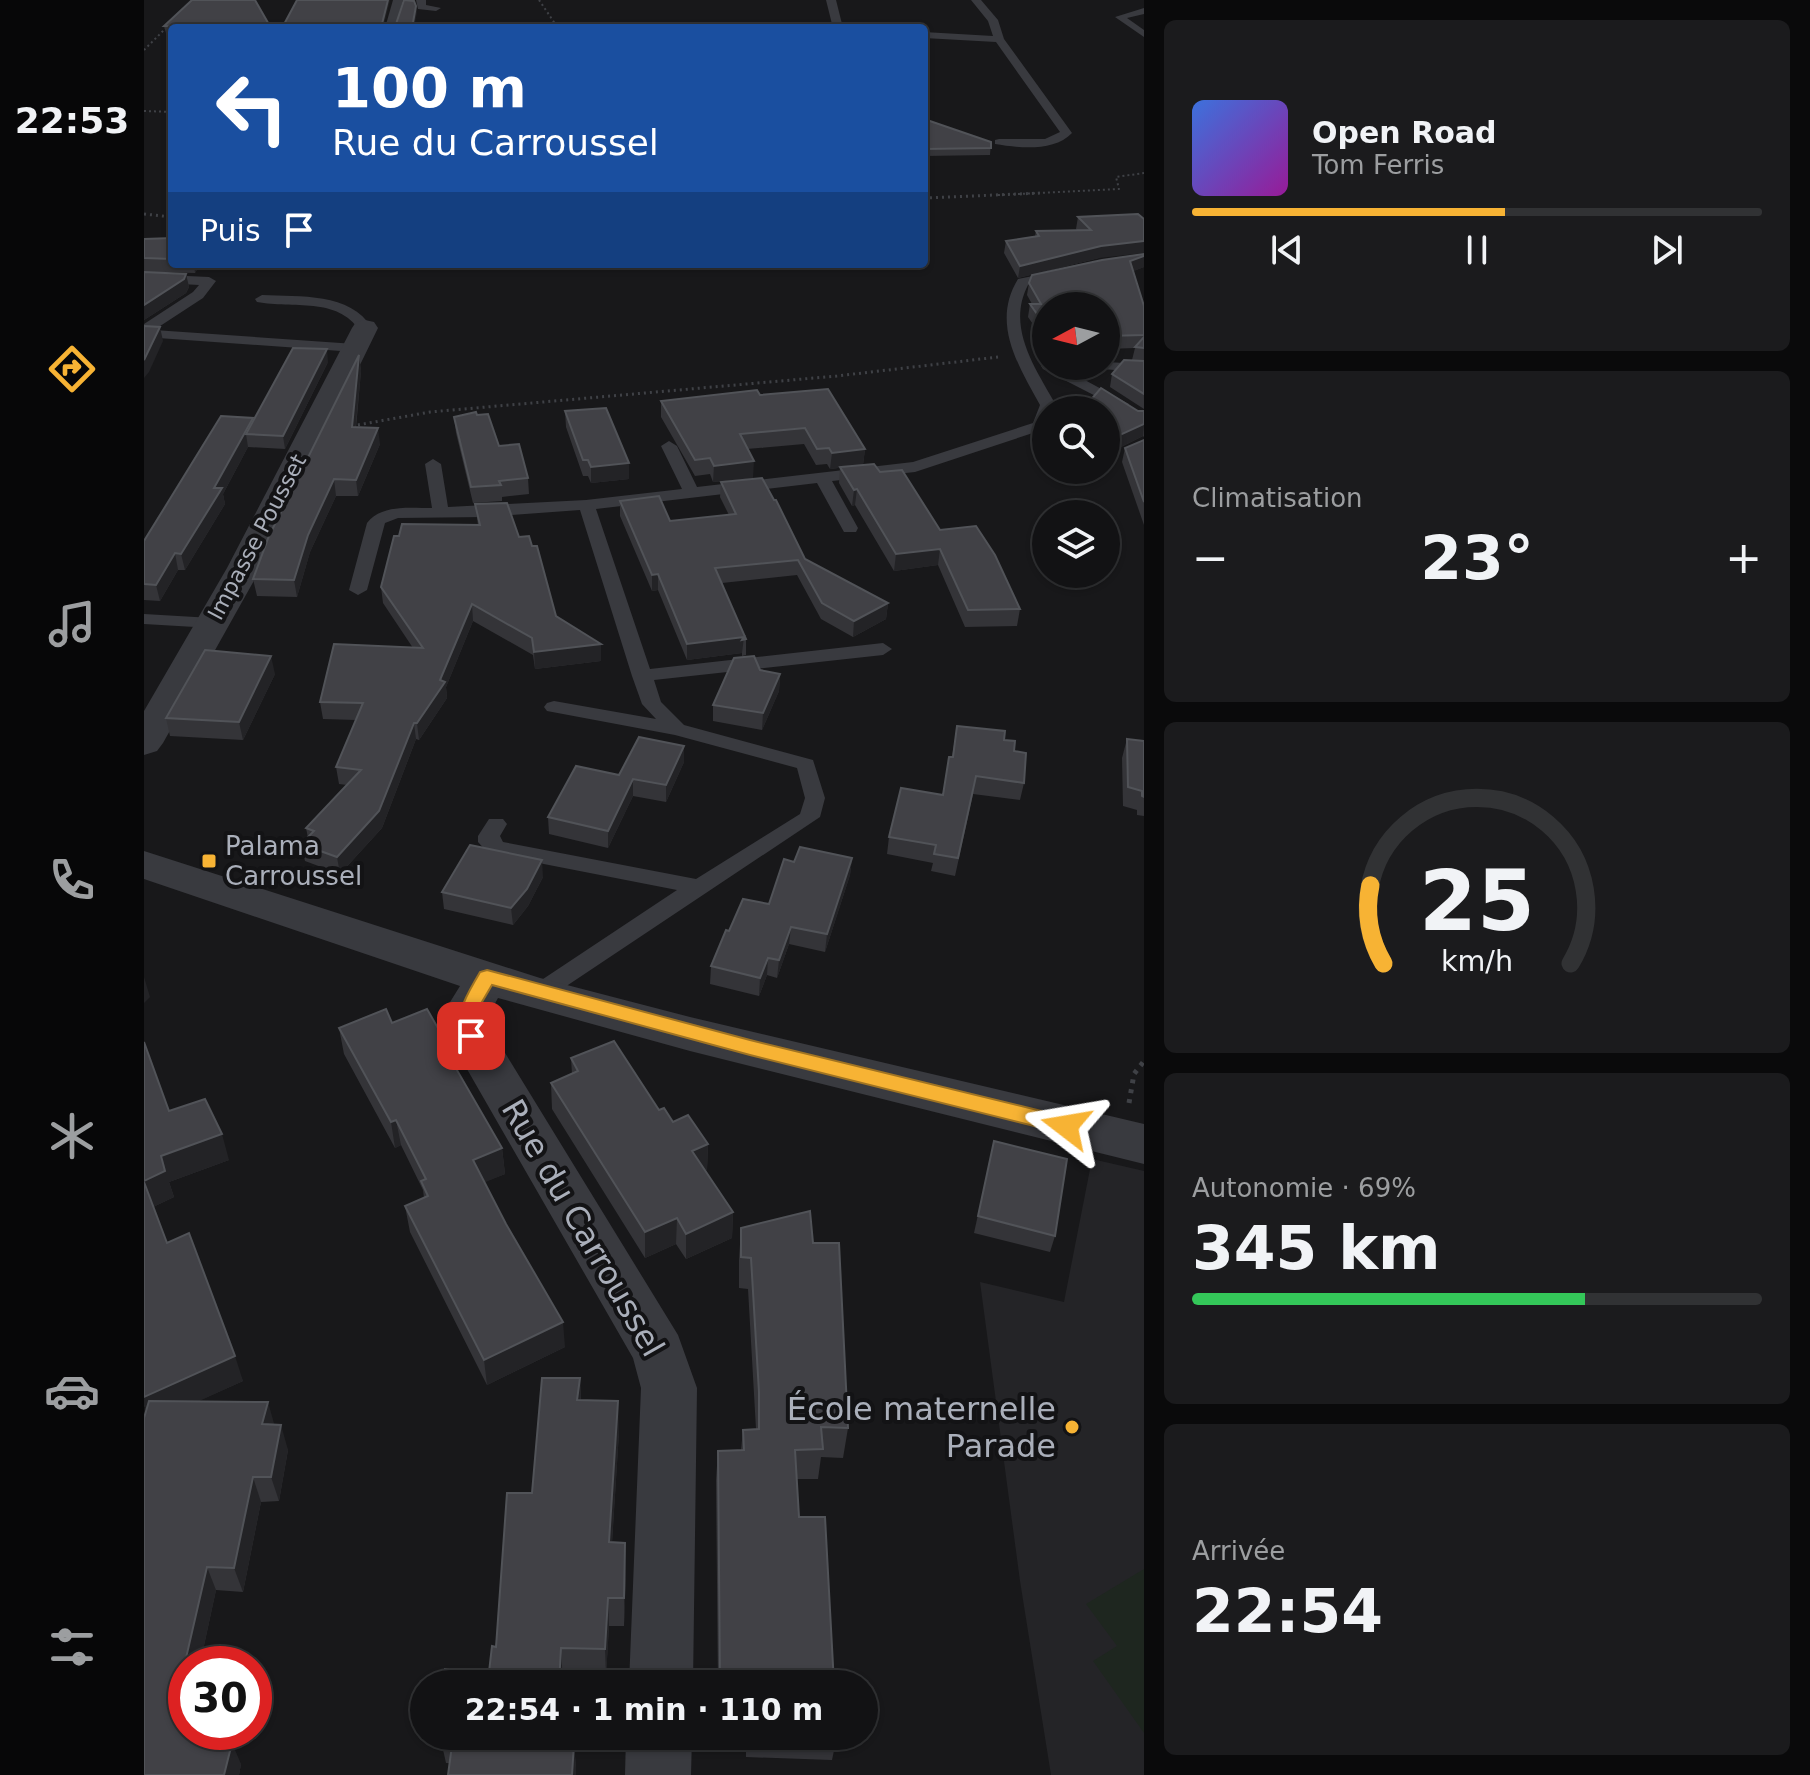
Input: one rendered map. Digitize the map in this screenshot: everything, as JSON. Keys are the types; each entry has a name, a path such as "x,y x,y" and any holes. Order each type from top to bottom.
{"street":[{"name":"Impasse Pousset","path":"144,743 244,568 360,338"},
{"path":"144,865 405,953 539,993 870,1079 1144,1144"},
{"name":"Rue du Carroussel","path":"487,977 470,1007 471,1036 659,1352 669,1388 661,1670"},
{"path":"658,1775 659,1750"}],"lane":[{"path":"391,24 398,0"},
{"path":"421,0 421,7 436,8"},
{"path":"831,0 837,24"},
{"path":"976,0 993,20 999,39 1066,133 1059,139 1047,142 999,142"},
{"path":"1144,11 1120,17 1144,34"},
{"path":"928,35 999,39"},
{"path":"1032,354 1013,339 1016,292 1023,282 1079,271"},
{"path":"144,278 209,281 198,295 145,330 149,334 360,338 362,319 348,309 328,303 262,299"},
{"path":"1120,367 1144,368"},
{"path":"1075,380 1132,411"},
{"path":"358,590 373,527 379,519 396,513 586,505 915,467 1032,429"},
{"path":"669,446 691,491"},
{"path":"433,464 441,512"},
{"path":"822,478 850,528"},
{"path":"586,505 652,704 677,729"},
{"path":"144,619 212,623"},
{"path":"641,676 883,649"},
{"path":"539,993 810,817 815,798 806,764 677,729 554,707"},
{"path":"496,824 489,842 496,848 698,887"}],"path":[{"path":"539,0 555,24"},
{"path":"171,24 175,20"},
{"path":"144,50 168,27"},
{"path":"144,111 168,112"},
{"path":"928,198 1119,189 1116,177 1144,173"},
{"path":"144,214 168,217"},
{"path":"309,439 352,426 430,412 823,378 967,359 1032,360"}],"shaded area":[{"name":"École maternelle Parade","path":"1092,1159 1144,1171 1144,1775 1051,1775 1020,1581 980,1282 1064,1302"},
{"path":"1144,1569 1144,1733 1093,1661 1117,1646 1086,1604"}],"building":[{"path":"192,0 255,0 269,24 168,24 164,26"},
{"path":"297,0 388,0 382,24 284,24"},
{"path":"404,0 414,1 413,24 396,24"},
{"path":"928,120 991,142 991,148 928,149"},
{"path":"1138,214 1144,219 1144,241 1101,246 1020,266 1006,241 1039,236 1036,231 1091,230 1078,217"},
{"path":"168,238 168,259 144,258 144,239"},
{"path":"1144,254 1130,261 1144,306 1144,335 1120,336 1120,292 1034,292 1029,283 1032,275"},
{"path":"144,272 186,274 184,279 144,305"},
{"path":"144,326 160,327 144,360"},
{"path":"1144,337 1144,348 1135,347"},
{"path":"293,348 327,349 283,436 246,434"},
{"path":"359,355 352,427 378,428 356,480 334,479 308,535 294,580 253,579 269,536"},
{"path":"1124,360 1144,361 1144,394 1120,379 1120,365"},
{"path":"1101,388 1114,396 1094,396"},
{"path":"828,389 865,449 832,453 829,448 817,449 805,428 740,434 754,461 714,466 710,458 695,460 661,401 757,390 760,395"},
{"path":"1120,400 1138,411 1144,411 1144,424 1120,435"},
{"path":"606,408 629,463 591,467 588,460 583,460 565,411"},
{"path":"476,412 477,415 488,414 499,446 519,444 528,478 499,481 501,485 471,487 454,417"},
{"path":"221,416 253,418 214,488 222,488 181,554 175,553 156,585 144,584 144,541"},
{"path":"1144,440 1144,502 1125,448"},
{"path":"874,464 880,472 902,470 940,530 976,526 995,555 1020,609 968,610 940,549 896,554 840,467"},
{"path":"762,478 805,559 888,603 854,621 822,603 798,560 715,568 746,639 687,644 658,574 652,575 620,501 659,496 670,521 736,514 721,482"},
{"path":"507,503 519,537 529,536 532,546 537,546 556,616 601,644 534,652 532,638 472,604 440,680 445,682 414,723 379,811 337,857 301,844 314,831 306,828 361,770 336,767 363,703 320,702 334,644 423,648 381,587 394,536 399,536 402,524 480,525 475,504"},
{"path":"205,650 271,656 239,722 166,718"},
{"path":"754,656 760,670 780,674 763,713 713,705 734,658"},
{"path":"957,726 1005,731 1004,740 1015,741 1014,751 1026,753 1024,783 976,776 958,858 934,854 936,845 889,837 901,788 943,795"},
{"path":"639,737 684,746 666,785 633,779 608,831 548,817 576,766 619,775"},
{"path":"1127,739 1144,741 1144,797 1142,791 1128,787"},
{"path":"470,845 542,860 527,889 511,908 442,892"},
{"path":"800,847 852,858 827,934 791,927 779,960 768,958 760,978 711,966 743,899 769,904 784,859 794,862"},
{"path":"386,1009 392,1023 427,1009 458,1063 454,1065 502,1148 473,1160 563,1322 484,1360 405,1206 428,1196 421,1181 426,1179 396,1120 391,1122 339,1028"},
{"path":"614,1041 659,1110 664,1108 673,1122 688,1115 708,1144 692,1151 733,1212 686,1234 677,1218 645,1232 551,1083 578,1071 571,1058"},
{"path":"144,1042 169,1111 205,1099 222,1134 161,1156 165,1171 144,1181"},
{"path":"994,1141 1067,1159 1055,1236 978,1216"},
{"path":"144,1182 167,1243 189,1233 235,1356 144,1397"},
{"path":"810,1211 813,1243 839,1243 848,1428 821,1427 823,1449 795,1450 799,1517 825,1517 833,1670 720,1670 718,1451 744,1450 743,1430 759,1429 751,1258 741,1257 741,1228"},
{"path":"542,1378 580,1378 577,1400 618,1401 609,1542 625,1543 624,1598 608,1598 605,1649 561,1648 560,1670 489,1670 492,1646 496,1647 507,1493 532,1493"},
{"path":"149,1401 268,1402 262,1424 281,1425 271,1477 253,1477 234,1568 207,1567 189,1646 168,1646 168,1750 230,1750 224,1775 144,1775 144,1418"},
{"path":"451,1750 574,1750 572,1775 448,1775"}],"place":[{"name":"Palama Carroussel","path":"209,861"},
{"name":"École maternelle Parade","path":"1072,1427"}],"route":[{"path":"471,1036 470,1007 487,977 870,1079 1066,1126"}]}
